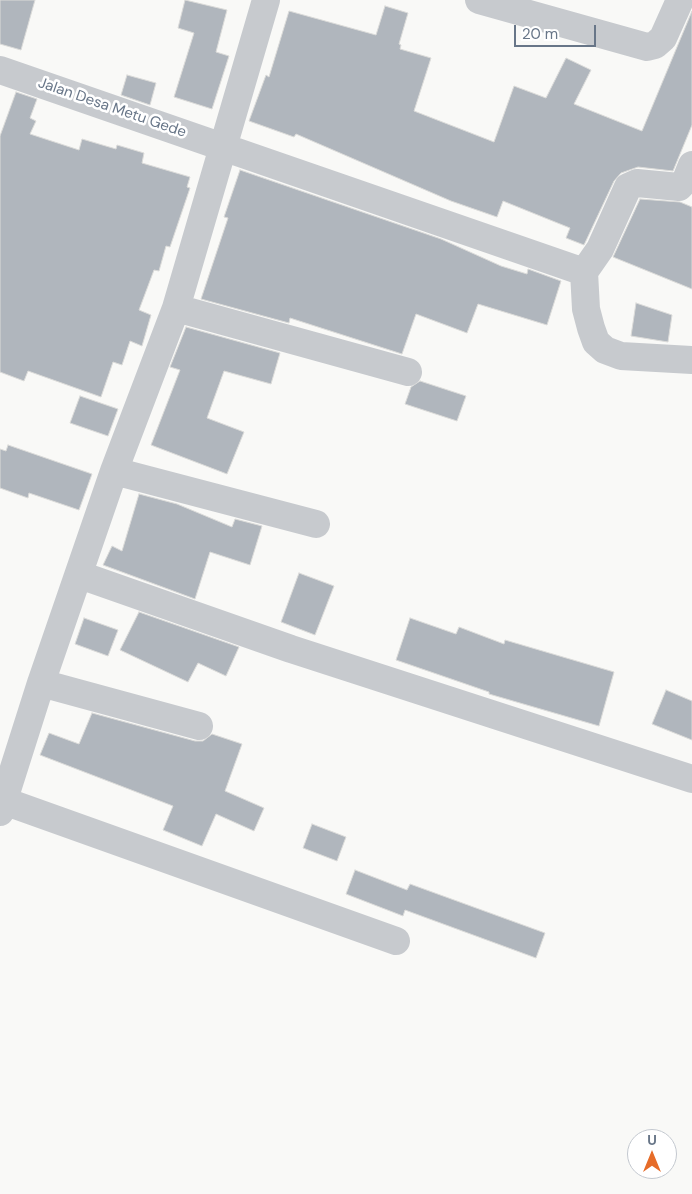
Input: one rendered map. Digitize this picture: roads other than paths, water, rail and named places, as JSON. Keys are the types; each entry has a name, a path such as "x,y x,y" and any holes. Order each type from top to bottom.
{"street":[{"path":"266,0 176,308 114,471 80,575 41,683 2,807 396,941"},
{"path":"479,0 647,47 655,45 663,38 680,0"},
{"name":"Jalan Desa Metu Gede","path":"0,70 584,272"},
{"path":"692,165 686,180 679,187 637,183 628,187 600,249 584,272 586,308 590,328 596,342 605,350 621,356 692,360"},
{"path":"176,308 408,372"},
{"path":"114,471 316,524"},
{"path":"80,575 300,652 692,779"},
{"path":"41,683 199,726"}]}
